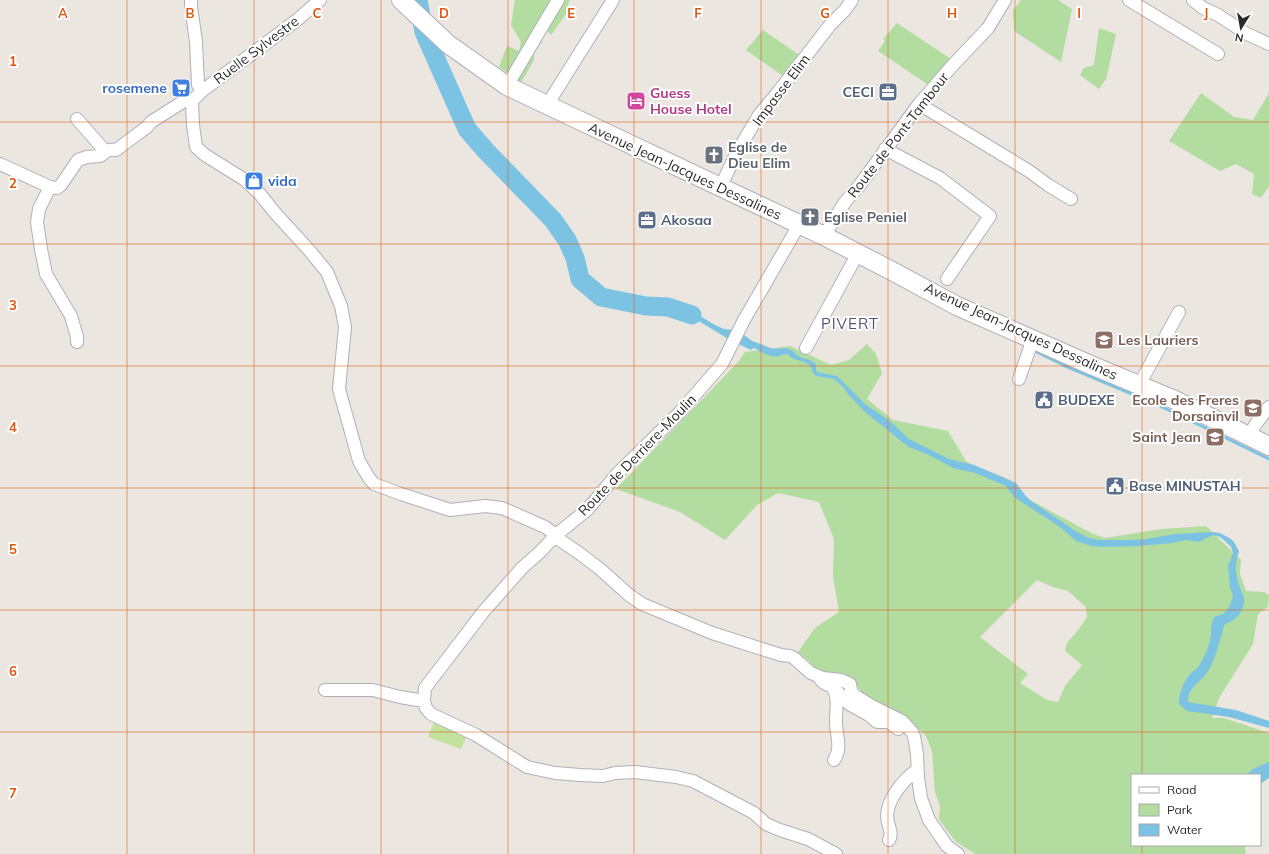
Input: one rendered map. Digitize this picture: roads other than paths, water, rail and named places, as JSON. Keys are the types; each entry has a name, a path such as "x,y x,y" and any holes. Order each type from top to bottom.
{"street":[{"path":"191,0 196,42 198,85 202,91"},
{"name":"Ruelle Sylvestre","path":"192,101 202,91 297,20 320,0"},
{"path":"507,86 558,0"},
{"path":"547,105 613,0"},
{"name":"Impasse Elim","path":"720,188 737,152 759,115 830,25 845,10 852,0"},
{"name":"Route de Pont-Tambour","path":"824,236 845,202 859,186 919,104 988,28 1005,0"},
{"path":"1129,0 1218,54"},
{"path":"1193,0 1203,8 1218,15 1247,34 1269,44"},
{"name":"Avenue Jean-Jacques Dessalines","path":"406,5 448,44 507,86 824,236 957,306 1175,400 1269,446"},
{"path":"0,164 50,187 57,188 61,185 78,160 87,157 100,156 105,151 110,149 116,150 157,118 184,101 192,101 196,148 245,180 259,192 276,214 327,272 341,306 345,327 339,389 359,460 368,478 374,484 450,510 485,506 502,508 545,527 600,569 629,595 642,604 712,633 781,655 790,656 817,676 841,680 850,684 850,690 854,695 902,721 912,732 917,754 917,770 921,798 929,820 947,846 958,854"},
{"path":"919,104 1029,171 1071,200"},
{"path":"77,119 105,151"},
{"path":"885,149 940,178 990,216 947,279"},
{"path":"50,187 39,209 37,219 41,249 46,274 71,316 78,337 77,342"},
{"name":"Route de Derriere-Moulin","path":"424,701 425,688 484,611 522,568 555,536 588,509 618,474 679,413 714,374 727,356 744,320 799,224"},
{"path":"806,348 858,253"},
{"path":"1139,385 1179,312"},
{"path":"1019,379 1033,339"},
{"path":"1249,436 1255,425 1269,407"},
{"path":"817,676 824,683 833,687 849,704 869,715 877,722 894,724 900,731 912,732"},
{"path":"833,687 838,704 836,719 838,750 837,756 834,760"},
{"path":"325,690 372,690 424,701 426,708 431,714 476,735 527,767 556,773 580,775 603,776 615,773 635,772 676,777 693,781 754,813 766,824 808,839 836,854"},
{"path":"889,840 891,837 891,830 887,815 889,808 899,786 917,770"}],"water":[{"path":"672,305 690,310 724,329 735,330 752,341 774,349 787,348 798,356 812,361 816,364 817,372 836,376 866,405 890,421 909,439 949,459 974,465 1016,483 1030,500 1077,532 1089,538 1099,540 1130,540 1175,534 1213,532 1220,533 1231,539 1239,551 1236,562 1236,574 1244,598 1243,608 1233,621 1225,624 1213,662 1206,674 1192,689 1188,697 1188,702 1236,710 1269,721 1269,728 1229,717 1187,711 1179,704 1179,696 1186,680 1197,668 1207,650 1214,617 1223,614 1230,606 1233,596 1230,587 1228,566 1233,553 1231,547 1220,537 1213,535 1199,542 1186,540 1172,543 1139,546 1103,547 1091,546 1076,541 1060,527 1017,499 1006,486 975,473 953,468 929,455 909,447 864,411 834,379 816,376 809,365 794,359 788,354 773,356 754,348 751,350 730,340 692,317 668,307"},
{"path":"1269,762 1269,778 1261,783 1261,774 1247,774 1253,769"}],"waterway":[{"path":"418,0 424,32 467,129 486,151 553,220 567,240 575,258 580,279 601,297 646,306 668,307 692,315"},
{"path":"1035,351 1063,365 1156,404 1269,459"},
{"path":"1226,415 1234,419"}],"place":[{"name":"rosemene","path":"181,88"},
{"name":"CECI","path":"888,92"},
{"name":"Guess House Hotel","path":"636,101"},
{"name":"Eglise de Dieu Elim","path":"714,155"},
{"name":"vida","path":"254,181"},
{"name":"Eglise Peniel","path":"810,217"},
{"name":"Akosaa","path":"647,220"},
{"name":"Les Lauriers","path":"1104,340"},
{"name":"BUDEXE","path":"1044,400"},
{"name":"Ecole des Freres Dorsainvil","path":"1253,408"},
{"name":"Saint Jean","path":"1215,437"},
{"name":"Base MINUSTAH","path":"1115,486"}],"district":[{"name":"PIVERT","path":"850,323"}]}
